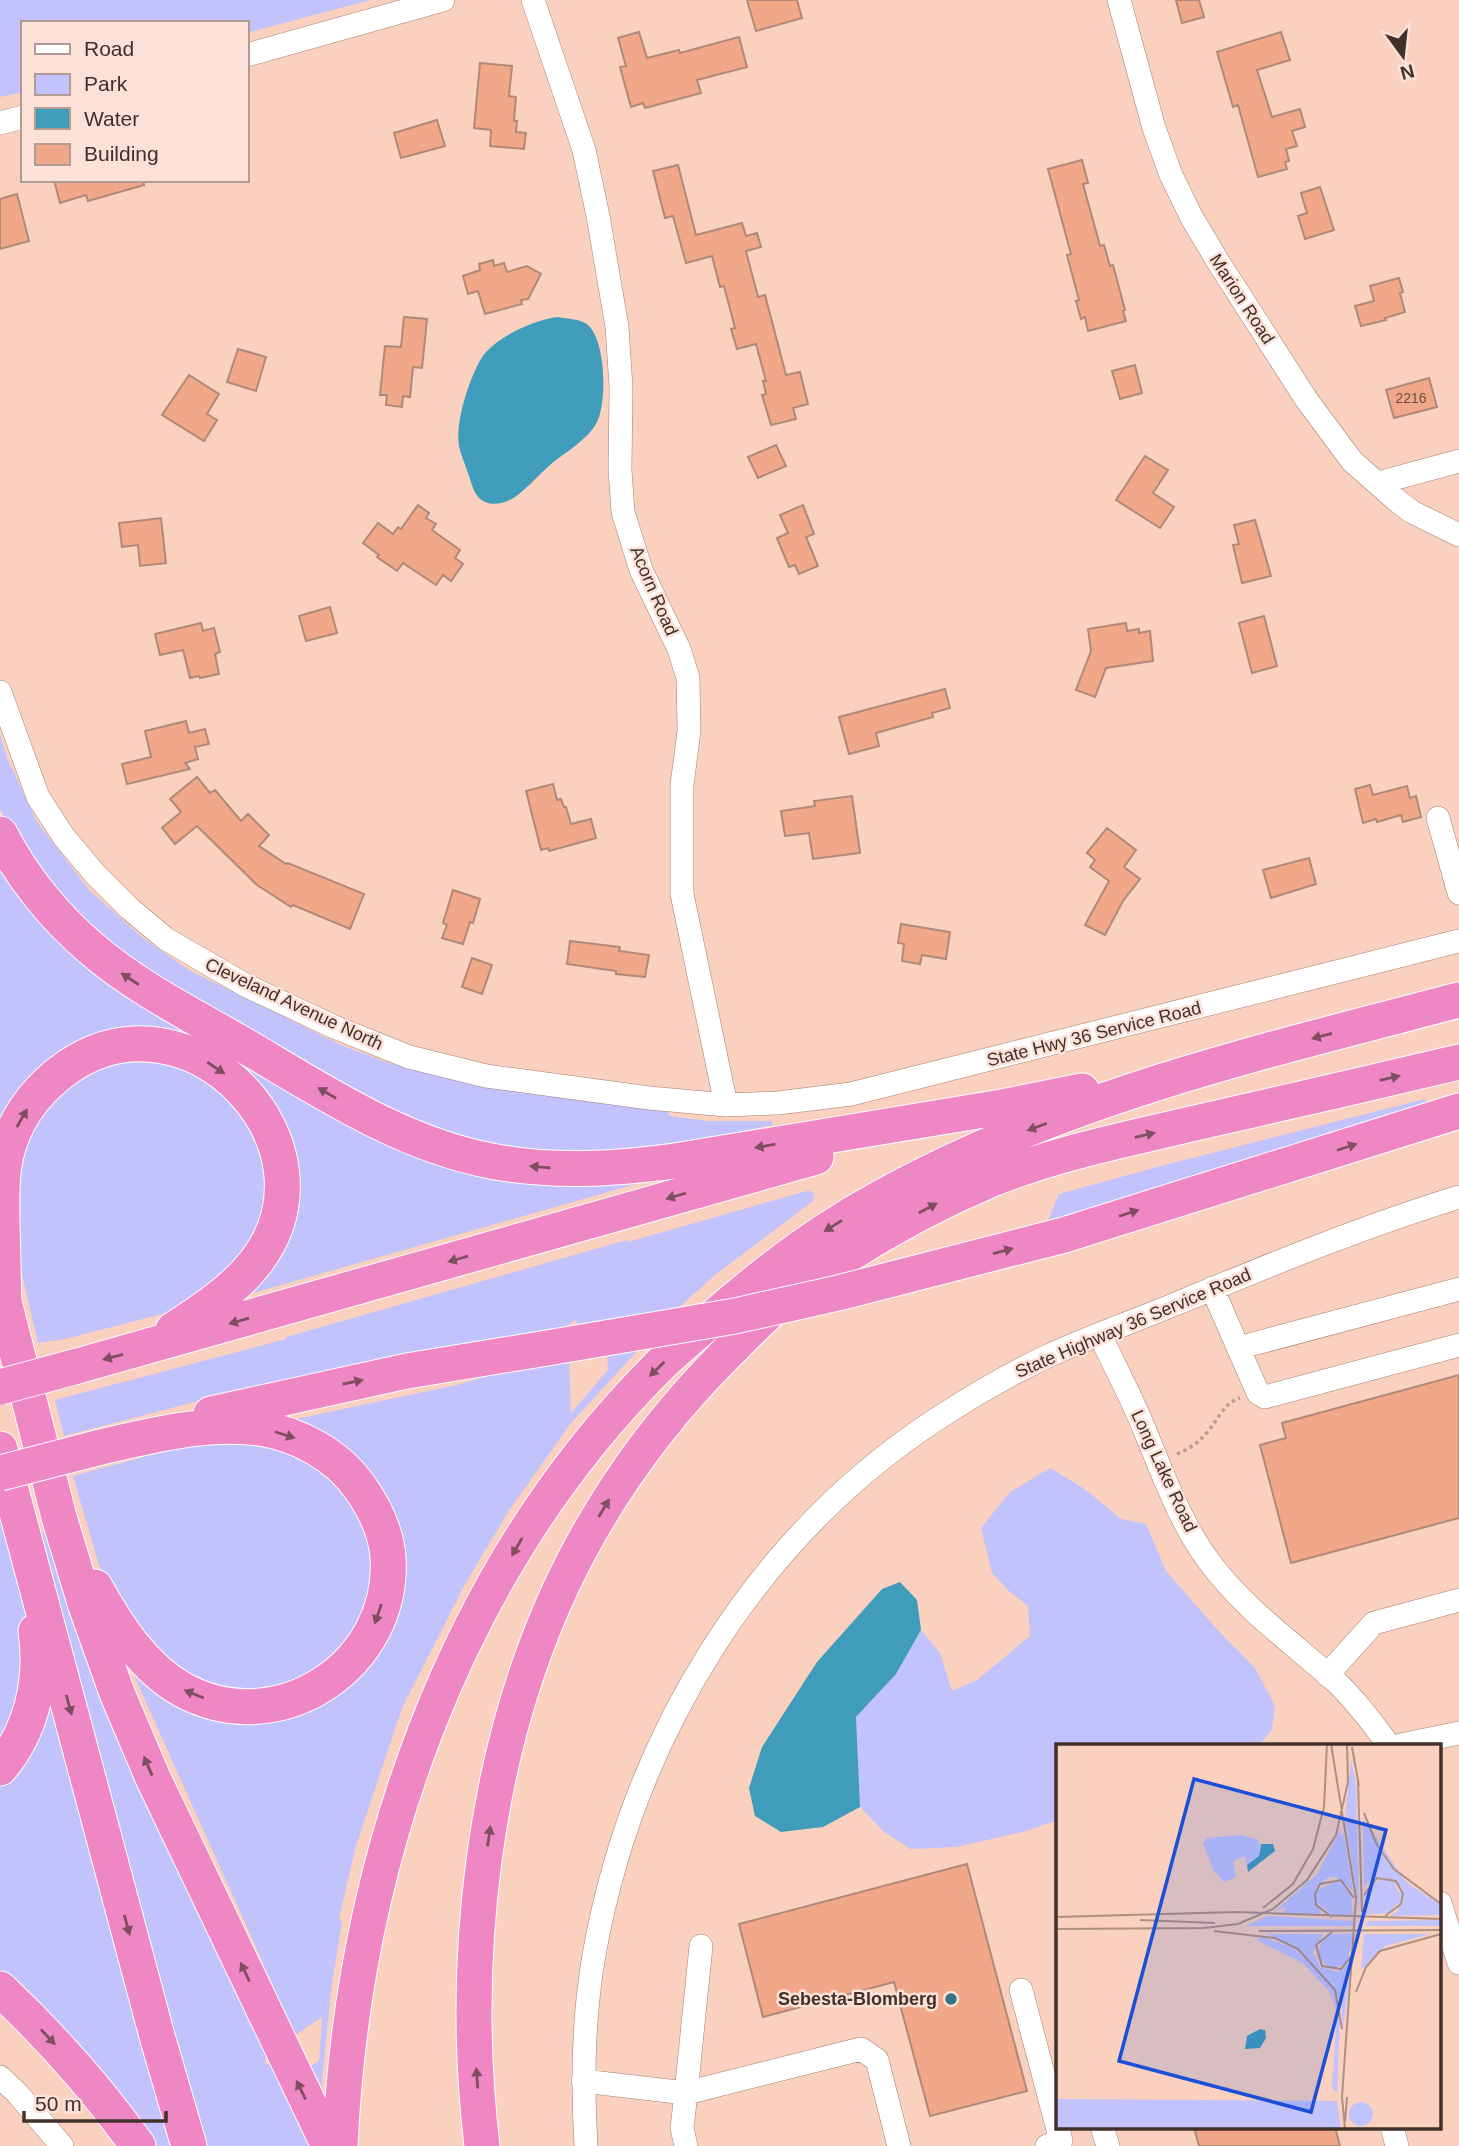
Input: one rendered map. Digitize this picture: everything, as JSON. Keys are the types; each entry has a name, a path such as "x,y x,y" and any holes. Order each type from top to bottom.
{"highway":[{"path":"0,834 30,882 58,917 126,977 356,1110 402,1133 445,1149 491,1161 537,1167 630,1167 1002,1108 1217,1064 1459,1000"},
{"path":"151,1346 206,1307 241,1279 256,1262 277,1219 282,1195 281,1169 276,1146 263,1117 247,1095 228,1076 199,1057 178,1048 130,1044 99,1051 55,1076 35,1096 10,1139 1,1188 2,1295 59,1517 86,1606 117,1693 153,1778 329,2146"},
{"path":"482,2146 475,2053 477,1934 492,1815 513,1718 541,1634 589,1533 645,1447 695,1385 744,1335 801,1285 892,1227 993,1179 1079,1150 1459,1062"},
{"path":"340,2146 345,2064 362,1948 383,1860 414,1761 454,1665 495,1584 535,1517 608,1420 655,1369 760,1277 816,1237 876,1200 937,1168 1001,1141 1107,1100 1217,1064"},
{"path":"0,1387 809,1159 1002,1108"},
{"path":"97,1448 149,1430 275,1399 444,1364 735,1316 838,1293 1064,1235 1459,1111"},
{"path":"0,1473 156,1434 258,1428 283,1434 309,1444 333,1459 354,1478 369,1501 380,1523 387,1558 386,1585 380,1611 368,1639 345,1669 325,1685 277,1704 253,1707 228,1705 201,1698 182,1690 157,1671 114,1621 59,1517"},
{"path":"0,1449 189,2146"},
{"path":"0,1768 14,1752 24,1729 32,1709 37,1678 38,1647 20,1521"},
{"path":"0,1989 73,2063 138,2146"}],"street":[{"path":"248,55 443,0"},
{"name":"Acorn Road","path":"533,0 584,150 601,230 617,327 621,387 620,470 624,512 641,570 679,649 688,678 689,731 682,785 682,894 726,1105"},
{"name":"Marion Road","path":"1119,0 1154,128 1171,175 1192,218 1306,399 1352,461 1412,512 1459,535"},
{"path":"0,123 21,118"},
{"path":"1378,483 1459,461"},
{"name":"Cleveland Avenue North","path":"0,692 38,797 64,837 95,874 129,908 166,939 200,960 245,985 332,1026 409,1057 485,1076 649,1098 726,1105"},
{"path":"1438,818 1459,893"},
{"name":"State Hwy 36 Service Road","path":"726,1105 778,1103 851,1094 1459,941"},
{"name":"State Highway 36 Service Road","path":"586,2146 583,2081 586,2012 605,1897 620,1844 663,1735 689,1686 722,1633 758,1584 794,1542 879,1461 935,1420 993,1384 1049,1356 1212,1288 1459,1197"},
{"path":"1212,1288 1258,1392 1265,1397 1459,1345"},
{"path":"1238,1348 1459,1289"},
{"name":"Long Lake Road","path":"1100,1335 1144,1428 1171,1496 1206,1558 1235,1594 1327,1675 1364,1712 1388,1744"},
{"path":"1327,1675 1374,1623 1459,1600"},
{"path":"1406,1744 1459,1733"},
{"path":"1442,1909 1459,1963"},
{"path":"686,2146 682,2128 701,1945"},
{"path":"1021,1990 1057,2144"},
{"path":"583,2081 686,2093 861,2049 877,2060 899,2146"},
{"path":"0,2077 62,2146"},
{"path":"1102,2128 1108,2146"},
{"path":"1392,2128 1397,2146"}],"path":[{"path":"1175,1455 1189,1449 1207,1433 1232,1401 1258,1392"}],"green space":[{"path":"0,0 370,0 248,33 248,21 21,21 21,92 0,97"},
{"path":"0,734 7,758 37,822 89,890 143,938 187,969 343,1046 389,1063 442,1077 669,1112 669,1116 708,1121 771,1121 773,1125 716,1137 717,1141 592,1156 494,1146 382,1111 110,952 24,852 3,815 0,809"},
{"path":"0,850 29,895 374,1131 650,1180 253,1293 250,1288 282,1120 265,1091 249,1073 121,1034 0,1151"},
{"path":"102,1062 190,1063 267,1139 261,1236 190,1304 166,1313 65,1339 38,1343 18,1257 19,1161 45,1102"},
{"path":"1425,1099 1428,1106 1047,1223 1059,1194"},
{"path":"807,1191 814,1194 813,1201 715,1275 675,1311 580,1326 575,1320 563,1330 225,1394 64,1436 55,1400 286,1339"},
{"path":"639,1349 571,1423 508,1512 464,1586 402,1708 356,1846 339,1918 342,1922 331,1990 321,2091 309,2067 319,2061 322,2017 294,2036 131,1669 142,1666 301,1708 400,1570 291,1420 457,1385 508,1370 569,1361 571,1413 608,1370 607,1354"},
{"path":"236,1440 306,1456 362,1510 377,1591 325,1674 242,1698 164,1665 113,1593 99,1565 73,1476 184,1446"},
{"path":"1050,1468 1086,1490 1121,1519 1146,1524 1166,1571 1255,1668 1275,1706 1272,1730 1260,1744 1056,1744 1056,1821 1023,1832 956,1847 910,1849 883,1831 860,1807 856,1717 896,1674 921,1630 940,1653 952,1691 977,1680 1030,1636 1028,1606 992,1573 981,1528 1010,1492"},
{"path":"0,1515 28,1625 28,1688 0,1753"},
{"path":"48,1525 267,2048 265,2063 274,2066 314,2146 204,2146 88,1717 42,1533 42,1526"},
{"path":"53,1696 177,2146 155,2146 21,1989 0,1972 0,1781"}],"water":[{"path":"558,317 585,323 594,333 603,372 602,400 597,422 582,440 515,497 500,503 485,502 474,491 459,446 461,414 472,378 481,359 494,344 526,326"},
{"path":"900,1582 917,1600 921,1630 896,1674 856,1717 860,1807 823,1827 781,1832 755,1816 749,1788 762,1747 817,1662 882,1589"}],"building":[{"path":"747,0 797,0 802,18 756,31"},
{"path":"1176,0 1199,0 1204,17 1182,23"},
{"path":"639,32 647,58 679,50 680,53 739,37 747,67 697,80 701,93 645,108 643,103 631,107 620,67 626,66 618,38"},
{"path":"1281,32 1290,60 1257,70 1272,117 1300,109 1305,127 1292,131 1297,146 1286,149 1289,161 1285,162 1287,169 1258,177 1238,105 1233,107 1217,52"},
{"path":"480,63 512,66 509,96 516,97 514,121 517,121 516,132 526,133 524,149 490,146 491,130 474,128"},
{"path":"437,120 445,146 401,158 394,133"},
{"path":"1082,160 1088,183 1083,184 1100,246 1104,245 1110,266 1113,265 1126,321 1088,331 1085,317 1081,319 1076,301 1079,300 1067,255 1071,254 1048,169"},
{"path":"678,165 696,235 742,223 746,236 757,233 761,247 746,251 758,297 765,295 786,375 800,372 808,404 793,408 796,419 771,425 762,395 766,394 763,381 766,381 756,344 737,349 731,329 735,328 724,286 720,287 712,256 686,263 673,216 665,218 653,171"},
{"path":"55,182 143,182 144,185 88,201 86,195 60,203"},
{"path":"1320,187 1334,230 1305,239 1298,216 1307,213 1301,193"},
{"path":"17,194 29,241 0,249 0,199"},
{"path":"493,260 494,266 504,263 507,272 527,266 541,274 528,299 521,300 522,304 485,314 478,291 468,294 463,276 480,270 479,264"},
{"path":"1399,278 1405,312 1361,326 1355,306 1374,301 1370,286"},
{"path":"404,317 427,319 422,368 413,367 410,397 403,396 402,407 386,405 387,395 380,395 385,346 401,347"},
{"path":"238,349 266,357 256,391 227,382"},
{"path":"1135,365 1142,393 1120,399 1112,371"},
{"path":"189,375 219,394 207,414 217,420 204,441 162,415"},
{"path":"1429,378 1437,407 1394,418 1386,390"},
{"path":"776,445 786,466 758,478 748,457"},
{"path":"1145,456 1168,470 1153,493 1174,507 1160,528 1116,500"},
{"path":"418,505 429,513 426,518 436,524 432,530 460,550 455,558 463,564 451,581 443,575 436,585 403,563 397,571 363,543 378,523 393,534 398,527 401,529"},
{"path":"803,505 814,534 806,537 818,566 799,574 795,565 789,567 777,538 788,533 780,515"},
{"path":"161,518 166,563 140,566 138,545 122,547 119,523"},
{"path":"1255,520 1271,576 1242,583 1233,545 1239,544 1234,525"},
{"path":"330,607 337,633 306,641 299,616"},
{"path":"1264,616 1277,666 1252,673 1239,623"},
{"path":"201,623 203,631 214,628 220,652 215,654 219,674 190,678 183,650 160,655 155,634"},
{"path":"1126,623 1127,631 1150,631 1153,661 1106,668 1095,697 1076,690 1091,651 1088,629"},
{"path":"945,689 950,708 932,713 933,717 876,733 879,746 849,754 839,717"},
{"path":"186,721 189,733 205,729 209,744 195,747 198,759 185,763 190,769 127,784 122,764 151,757 145,731"},
{"path":"197,777 210,793 215,790 241,821 248,814 269,835 259,846 286,864 364,894 350,929 293,905 291,907 257,885 197,826 175,844 162,828 181,812 170,799"},
{"path":"553,784 557,800 561,799 566,807 571,824 591,819 596,838 549,851 548,848 541,850 526,791"},
{"path":"1370,785 1373,795 1407,786 1410,798 1416,796 1421,817 1403,822 1401,815 1363,823 1355,789"},
{"path":"852,796 860,853 813,859 809,833 785,836 781,811 815,806 814,801"},
{"path":"1107,828 1136,850 1124,867 1140,879 1123,901 1105,935 1085,925 1109,881 1090,867 1095,860 1087,853"},
{"path":"1309,858 1316,884 1271,898 1263,870"},
{"path":"453,890 480,899 463,944 442,938 447,925 443,923"},
{"path":"901,924 950,932 946,959 922,955 920,964 902,961 904,944 898,943"},
{"path":"570,941 620,947 619,951 649,955 645,977 567,964"},
{"path":"472,958 492,965 482,994 462,987"},
{"path":"1459,1375 1459,1518 1291,1563 1260,1445 1286,1438 1282,1423"},
{"name":"Sebesta-Blomberg","path":"967,1864 1027,2091 930,2116 894,1982 763,2017 739,1924"},
{"path":"1194,2128 1335,2128 1340,2146 1199,2146"}],"place":[{"name":"Sebesta-Blomberg","path":"951,1999"}]}
